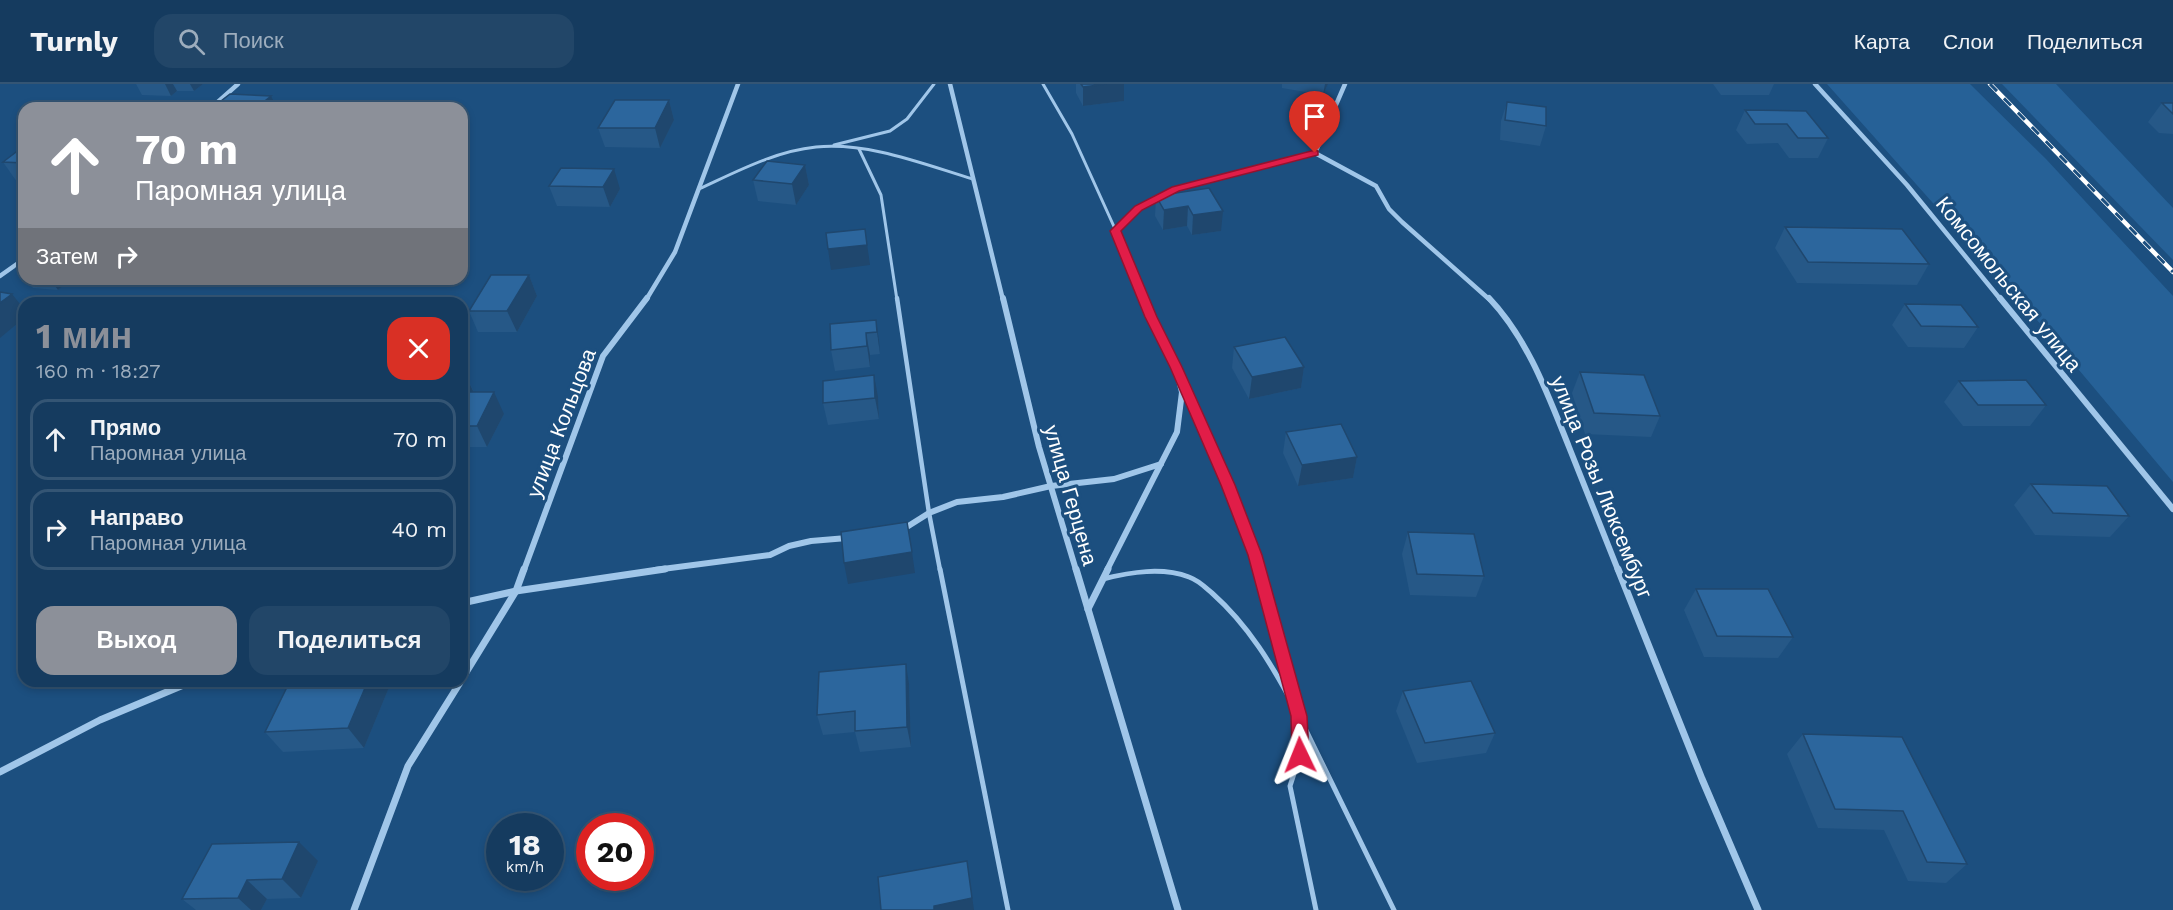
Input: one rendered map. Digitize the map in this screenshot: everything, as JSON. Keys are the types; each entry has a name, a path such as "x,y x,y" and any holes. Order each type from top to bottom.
{"street":[{"path":"218,102 238,84"},
{"name":"улица Кольцова","path":"468,669 516,591 603,356 645,302 675,252 738,84"},
{"name":"улица Герцена","path":"950,84 1051,486 1178,910"},
{"path":"1088,609 1177,432 1182,392 1176,367 1151,317 1116,231 1139,208 1176,189 1315,153 1345,84"},
{"name":"Комсомольская улица","path":"1815,84 1907,185 2173,508"},
{"name":"улица Розы Люксембург","path":"1315,153 1376,186 1389,209 1475,284 1504,315 1526,349 1558,420 1698,768 1758,910"},
{"path":"0,276 18,263"},
{"path":"892,534 913,525 929,513 957,502 1002,497 1051,486 1114,479 1161,464"},
{"path":"468,602 516,591 711,561 770,555 789,546 811,541 850,538"},
{"path":"0,772 100,720 179,687"},
{"name":"улица Кольцова","path":"354,910 408,766 457,687"}],"lane":[{"path":"699,189 759,162 797,151 890,131 907,119 934,84"},
{"path":"1043,84 1072,134 1116,231"},
{"path":"828,146 859,149 973,179"},
{"path":"859,149 882,195 929,513 1008,910"},
{"path":"1176,367 1228,485 1255,555 1299,716 1300,755 1290,786 1316,910"},
{"path":"1103,579 1130,571 1162,572 1192,577 1248,627 1276,672 1299,716 1394,910"}],"shaded area":[{"path":"1827,84 1970,84 2046,159 2173,296 2173,482 2037,320"},
{"path":"2002,84 2056,84 2173,208 2173,260"}],"building":[{"path":"1081,84 1106,84 1083,87"},
{"path":"230,94 271,96 264,102 220,102"},
{"path":"615,100 669,100 655,128 598,128"},
{"path":"1507,102 1546,107 1546,126 1505,120"},
{"path":"2162,103 2173,103 2173,114"},
{"path":"1745,110 1806,111 1828,138 1798,138 1787,124 1755,124"},
{"path":"18,151 18,163 3,162"},
{"path":"767,161 805,165 792,184 753,180"},
{"path":"561,168 614,169 603,187 549,186"},
{"path":"1209,188 1223,211 1193,215 1188,206 1164,210 1156,196"},
{"path":"1785,227 1902,229 1929,264 1808,262"},
{"path":"865,229 867,245 828,249 826,233"},
{"path":"491,275 529,275 507,311 469,311"},
{"path":"0,292 12,294 0,303"},
{"path":"1905,304 1961,305 1978,327 1921,326"},
{"path":"876,320 877,332 866,333 867,346 831,350 830,324"},
{"path":"1285,337 1304,367 1252,377 1234,347"},
{"path":"1580,372 1644,375 1660,416 1594,413"},
{"path":"874,375 875,398 823,403 823,381"},
{"path":"2026,380 2046,405 1978,405 1959,381"},
{"path":"468,392 494,392 477,426 468,426"},
{"path":"1341,424 1357,457 1302,465 1286,432"},
{"path":"2031,484 2107,486 2129,516 2053,513"},
{"path":"907,522 912,552 844,563 841,532"},
{"path":"1408,532 1474,534 1484,576 1417,574"},
{"path":"1696,589 1768,589 1793,637 1717,636"},
{"path":"906,664 907,727 855,731 855,711 817,715 819,672"},
{"path":"1471,681 1495,733 1425,743 1403,691"},
{"path":"287,687 365,687 348,728 265,732"},
{"path":"1803,734 1902,737 1967,864 1927,862 1903,811 1835,809"},
{"path":"299,842 282,879 247,880 238,898 182,899 212,844"},
{"path":"967,861 972,898 934,906 934,910 881,910 878,877"}],"railway":[{"path":"1990,84 2173,272"}],"route":[{"path":"1300,755 1299,716 1255,555 1228,485 1176,367 1151,317 1116,231 1139,208 1176,189 1315,153"}]}
